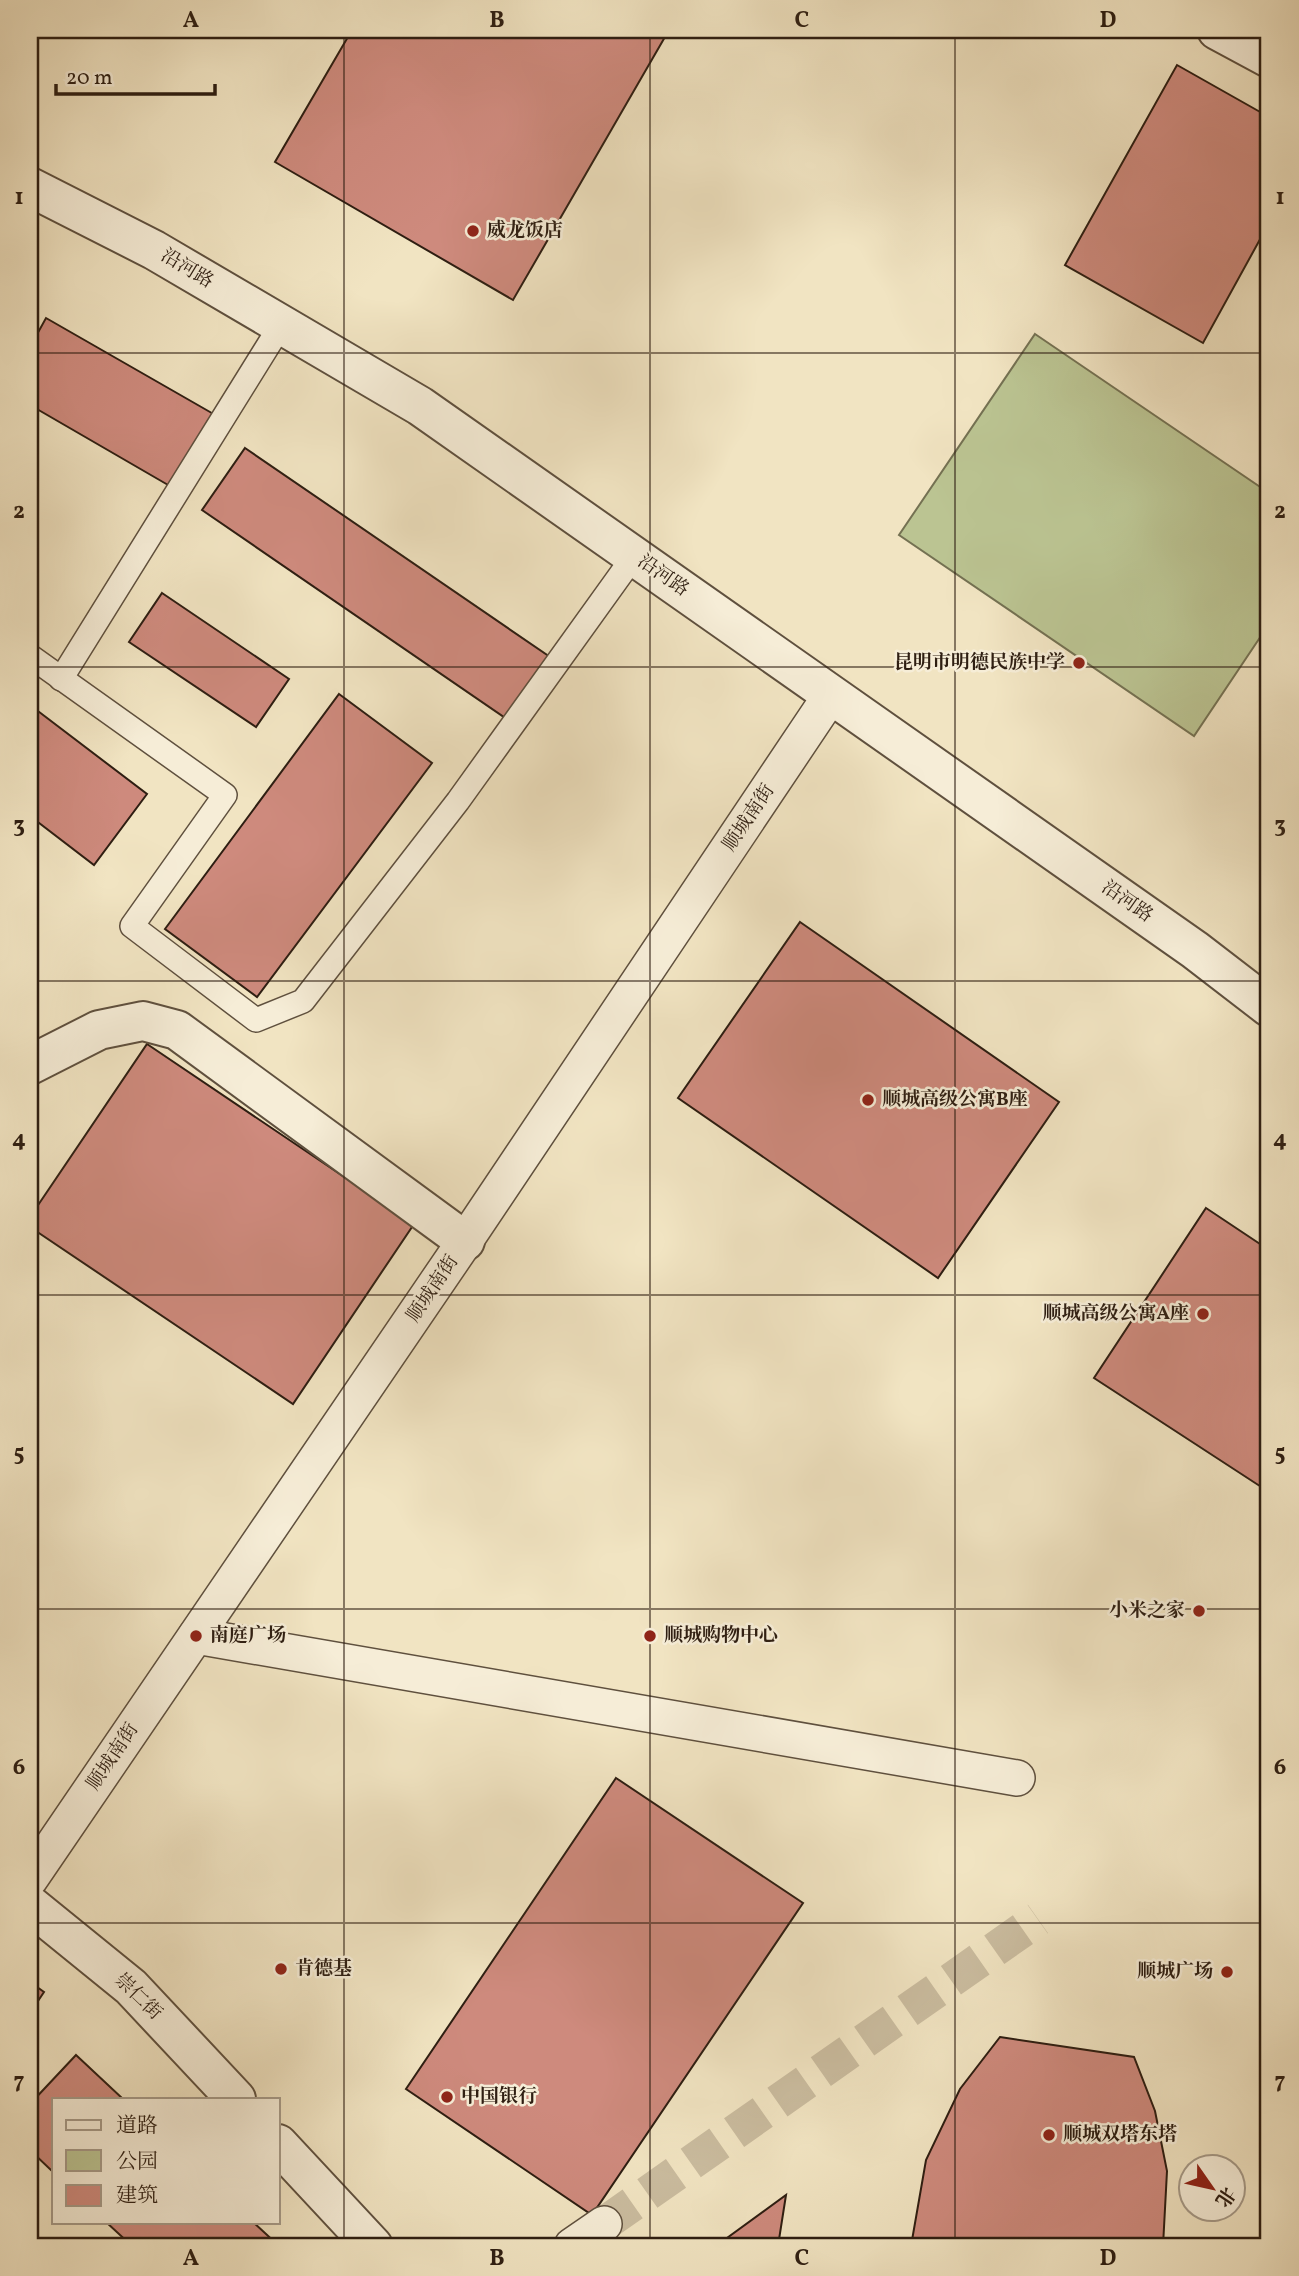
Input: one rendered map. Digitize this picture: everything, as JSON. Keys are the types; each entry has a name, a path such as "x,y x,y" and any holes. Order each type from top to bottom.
{"street":[{"path":"1217,30 1269,58"},
{"name":"沿河路","path":"30,187 154,250 420,406 1195,950 1269,1007"},
{"name":"顺城南街","path":"30,1879 465,1241 831,695"},
{"path":"30,1065 99,1030 143,1021 177,1030 465,1241"},
{"path":"196,1636 1017,1779"},
{"name":"崇仁街","path":"30,1906 131,1987 235,2098"},
{"path":"280,2146 373,2246"},
{"path":"572,2246 604,2224"}],"lane":[{"path":"61,679 281,325"},
{"path":"30,656 225,795 132,926 256,1020 303,1001 458,801 634,556"}],"green space":[{"path":"1035,334 1269,493 1269,624 1194,736 899,535"}],"building":[{"name":"威龙饭店","path":"352,30 669,30 513,300 275,162"},
{"path":"1177,65 1269,117 1269,223 1203,343 1065,265"},
{"path":"46,318 217,416 175,489 30,405 30,347"},
{"path":"245,448 553,659 511,722 202,510"},
{"path":"162,593 289,679 256,727 129,642"},
{"path":"339,694 432,763 257,997 165,929"},
{"path":"30,705 147,794 94,865 30,816"},
{"name":"顺城高级公寓B座","path":"800,922 1059,1102 938,1278 678,1098"},
{"path":"147,1044 414,1224 293,1404 30,1227 30,1217"},
{"name":"顺城高级公寓A座","path":"1206,1208 1269,1250 1269,1492 1094,1378"},
{"path":"616,1778 803,1903 592,2215 406,2089"},
{"path":"30,1982 44,1992 30,2013"},
{"name":"顺城双塔东塔","path":"1000,2037 1134,2057 1155,2111 1167,2171 1163,2246 911,2246 926,2160 960,2089"},
{"path":"76,2055 122,2098 52,2098 52,2171 30,2150 30,2104"},
{"path":"786,2195 778,2246 716,2246"},
{"path":"108,2224 255,2224 279,2246 132,2246"}],"tunnel":[{"path":"604,2224 1038,1919"}],"place":[{"name":"威龙饭店","path":"473,231"},
{"name":"昆明市明德民族中学","path":"1079,663"},
{"name":"顺城高级公寓B座","path":"868,1100"},
{"name":"顺城高级公寓A座","path":"1203,1314"},
{"name":"小米之家","path":"1199,1611"},
{"name":"南庭广场","path":"196,1636"},
{"name":"顺城购物中心","path":"650,1636"},
{"name":"肯德基","path":"281,1969"},
{"name":"顺城广场","path":"1227,1972"},
{"name":"中国银行","path":"447,2097"},
{"name":"顺城双塔东塔","path":"1049,2135"}]}
